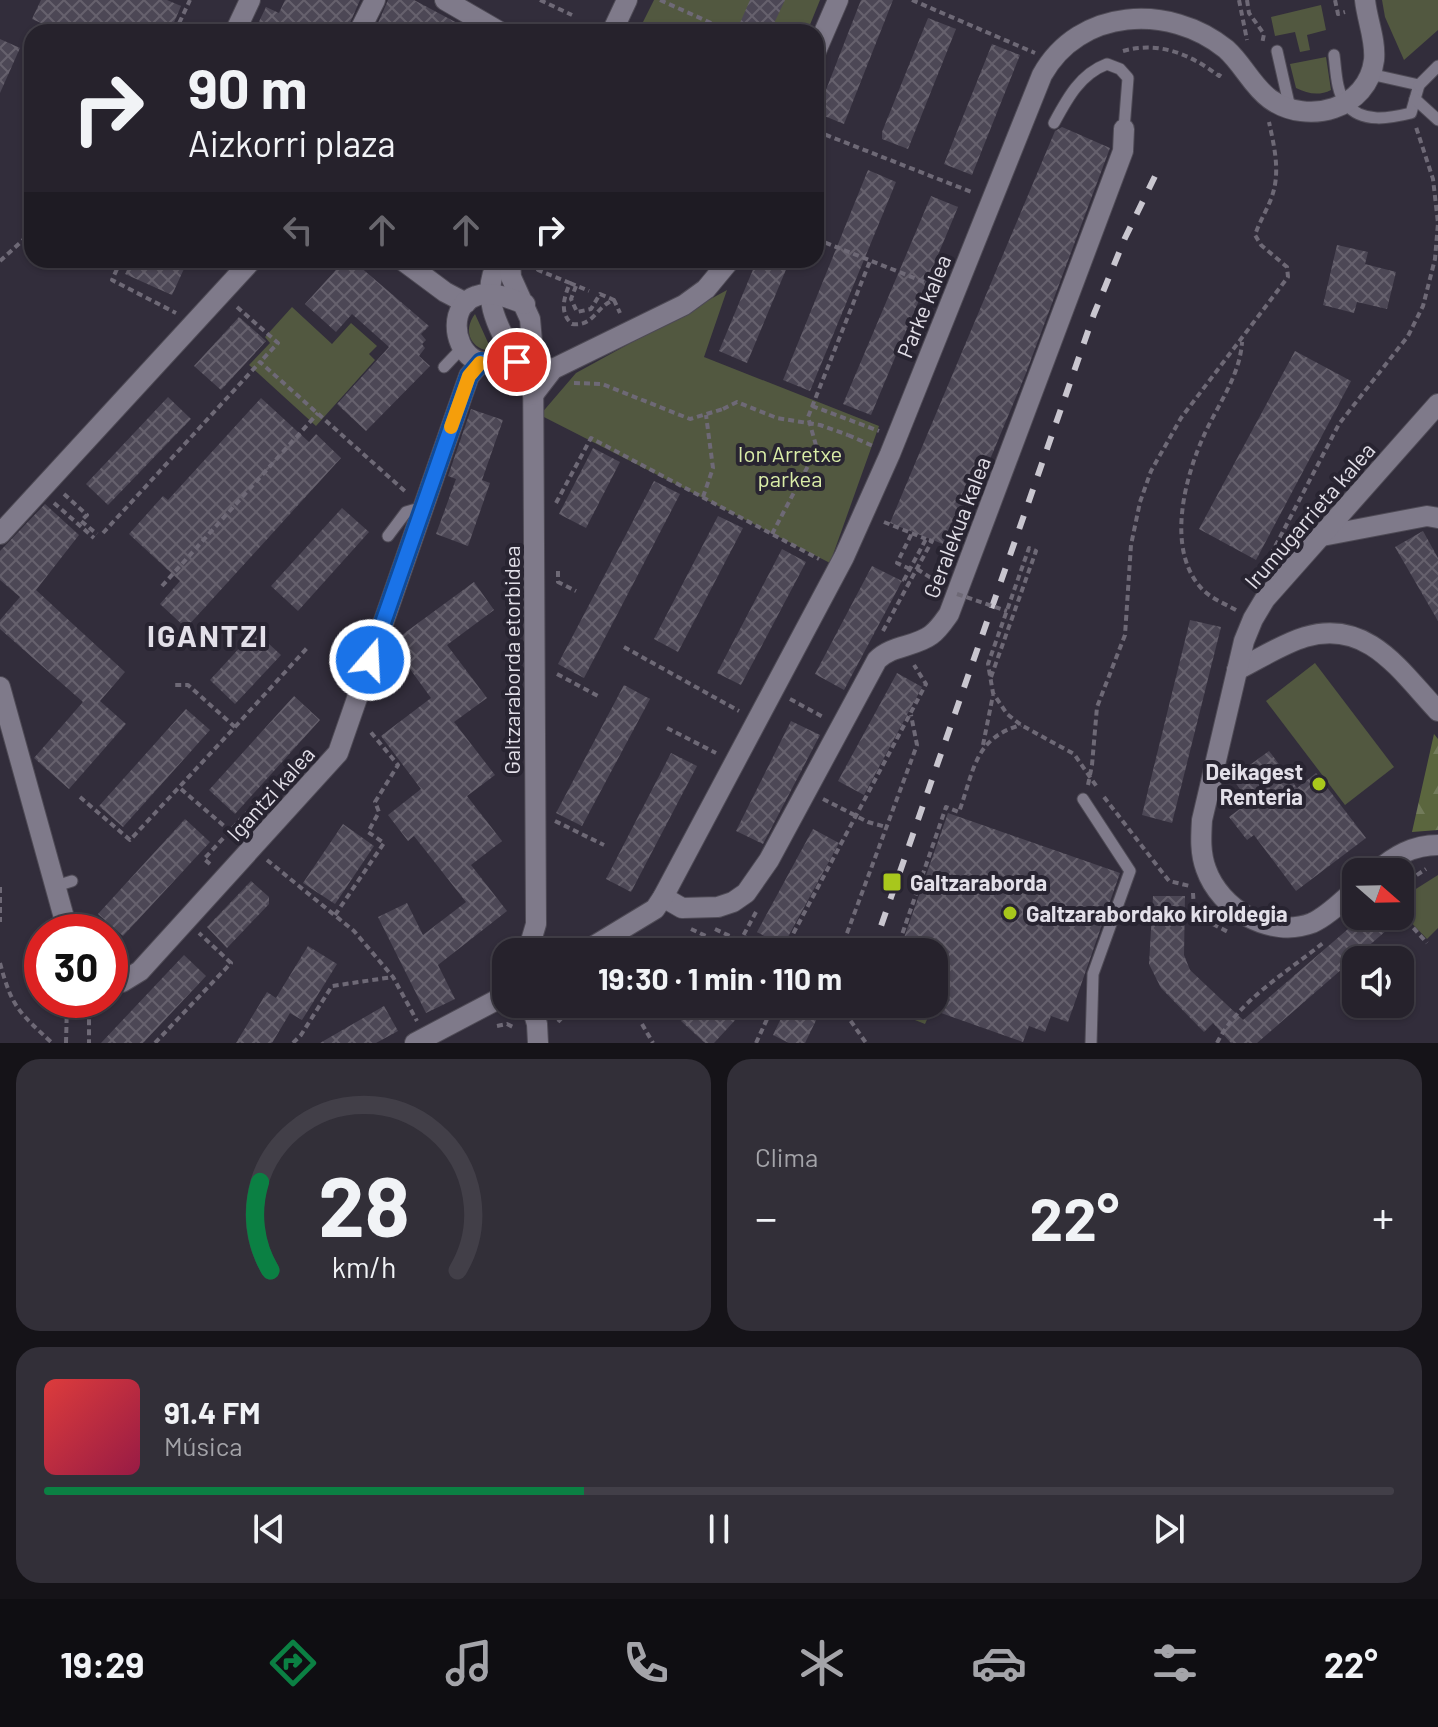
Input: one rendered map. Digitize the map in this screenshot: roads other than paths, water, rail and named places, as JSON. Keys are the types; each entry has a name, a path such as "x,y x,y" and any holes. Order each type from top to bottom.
{"street":[{"path":"239,24 250,0"},
{"path":"363,24 375,0"},
{"path":"445,0 486,24"},
{"path":"616,24 627,0"},
{"path":"824,32 838,0"},
{"path":"1346,104 1364,87 1374,59 1374,42 1366,4"},
{"name":"Parke kalea","path":"607,938 655,909 663,897 851,543 1050,60 1073,37 1090,29 1129,18 1147,18 1181,25 1212,39 1222,56 1270,100 1290,108 1322,111 1346,104"},
{"name":"Geralekua kalea","path":"663,897 682,908 718,907 746,893 769,860 877,660 890,650 932,635 949,614 1123,151 1124,129"},
{"path":"0,534 245,268"},
{"path":"413,268 466,303"},
{"path":"490,294 490,282 496,268"},
{"name":"Galtzaraborda etorbidea","path":"510,268 511,277 530,319 525,362 533,395 536,924 540,938"},
{"path":"533,395 553,369 684,305 706,289 723,268"},
{"path":"525,304 490,294 476,296 466,303 457,318 456,328 462,348 481,362 525,362 553,369"},
{"name":"Galtzaraborda etorbidea","path":"490,294 497,323 525,362"},
{"name":"Igantzi kalea","path":"128,980 134,977 338,753 469,376 481,362"},
{"name":"Irumugarrieta kalea","path":"1342,900 1313,923 1297,927 1263,923 1247,917 1230,906 1215,888 1201,850 1202,820 1244,641 1253,619 1265,599 1438,404"},
{"path":"1322,536 1427,516 1438,518"},
{"path":"1237,670 1304,637 1344,633 1377,648 1438,711"},
{"path":"0,687 64,884 66,914"},
{"path":"1395,858 1418,847 1438,845"},
{"path":"420,1040 492,1003"}],"lane":[{"path":"1277,51 1290,108"},
{"path":"1334,55 1340,91 1346,104 1356,112 1383,120 1411,113 1419,85 1438,66"},
{"path":"1054,123 1070,94 1088,74 1098,67 1114,65 1128,78 1124,129"},
{"path":"1370,74 1419,85"},
{"path":"1415,99 1438,120"},
{"path":"444,367 462,348"},
{"path":"388,536 406,512 423,507"},
{"path":"1083,799 1130,871 1093,974 1091,1043"}],"railway":[{"path":"877,938 1094,314 1125,238 1158,170"}],"place":[{"name":"Deikagest Renteria","path":"1319,784"},
{"name":"Galtzaraborda","path":"892,882"},
{"name":"Galtzarabordako kiroldegia","path":"1010,913"}],"district":[{"name":"IGANTZI","path":"208,635"}],"park label":[{"name":"Ion Arretxe parkea","path":"790,466"}]}
